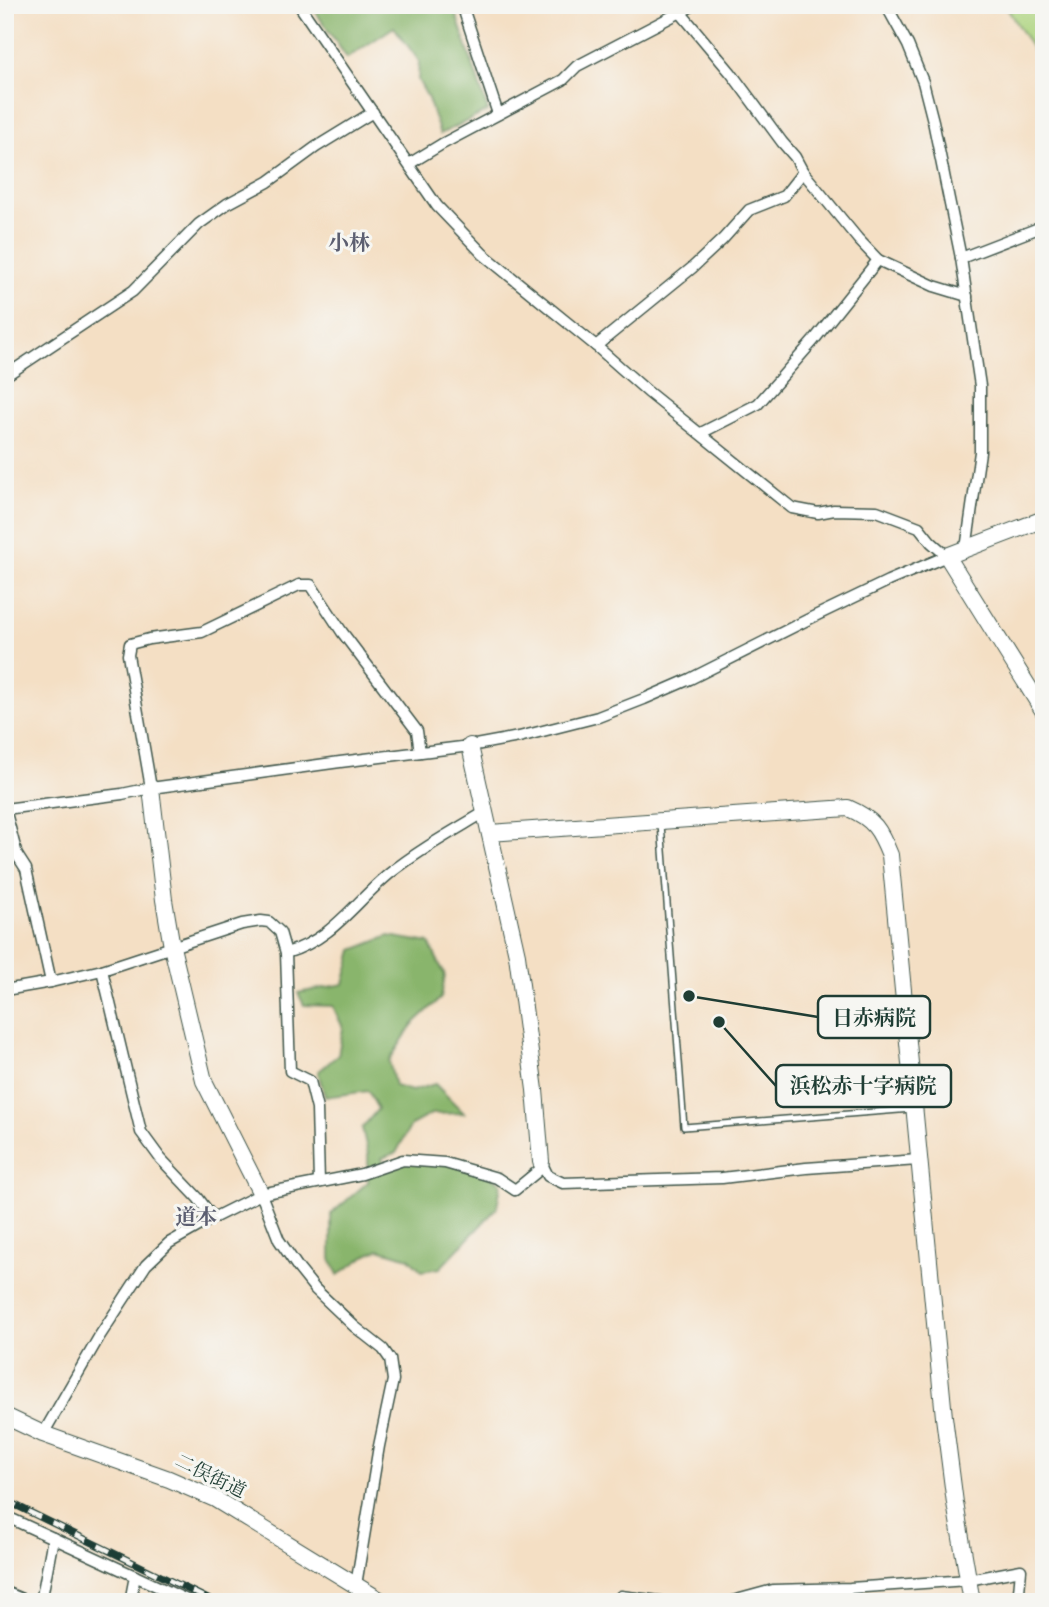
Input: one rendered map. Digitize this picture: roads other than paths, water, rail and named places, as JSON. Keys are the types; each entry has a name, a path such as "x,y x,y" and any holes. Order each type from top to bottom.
{"street":[{"path":"299,5 437,206 483,254 792,508 818,513 834,510 877,511 919,527 947,556 1044,712"},
{"path":"462,5 498,114"},
{"path":"408,164 563,80 577,66 678,9 694,5"},
{"path":"886,5 908,45 923,82 933,121 961,258 981,386 980,452 967,549"},
{"path":"678,9 731,73 795,157 803,172 878,260 934,286 967,296"},
{"path":"5,376 133,291 200,223 227,204 268,182 316,147 373,112"},
{"path":"596,346 692,268 749,211 784,196 803,172"},
{"path":"961,258 1044,226"},
{"path":"701,433 758,404 878,260"},
{"path":"51,982 26,869 17,855 5,809 470,746 598,717 690,679 888,581 1044,519"},
{"path":"356,1585 393,1380 390,1359 383,1349 315,1289 279,1240 261,1194 204,1081 172,947 164,900 151,788 128,655 130,644 202,632 299,585 310,585 417,732 420,752"},
{"path":"470,746 519,968 536,1090 542,1164 548,1176 563,1183 722,1178 806,1168 918,1160"},
{"path":"490,833 848,808 860,813 877,828 890,855 944,1418 972,1602"},
{"path":"286,953 327,934 386,876 413,856 485,812"},
{"path":"5,990 102,970 242,924 269,922 279,932 286,953 290,1071 310,1081 317,1109 319,1182"},
{"path":"102,970 141,1132 160,1158 213,1218"},
{"path":"43,1434 99,1337 146,1265 169,1243 213,1218 261,1194 362,1174 402,1160 445,1163 497,1178 515,1190 542,1164"},
{"name":"二俣街道","path":"5,1416 43,1434 169,1479 215,1499 383,1602"},
{"path":"5,1516 191,1602"},
{"path":"41,1602 53,1538"},
{"path":"729,1602 773,1590 968,1580 1021,1570 1018,1602"},
{"path":"130,1602 135,1576"},
{"path":"5,1592 29,1602"},
{"path":"616,1602 621,1596 667,1602"}],"lane":[{"path":"661,821 684,1127 914,1109"}],"railway":[{"path":"5,1500 214,1602"}],"place":[{"name":"日赤病院","path":"689,996"},
{"name":"浜松赤十字病院","path":"719,1022"}],"district":[{"name":"小林","path":"349,244"},
{"name":"道本","path":"196,1218"}]}
